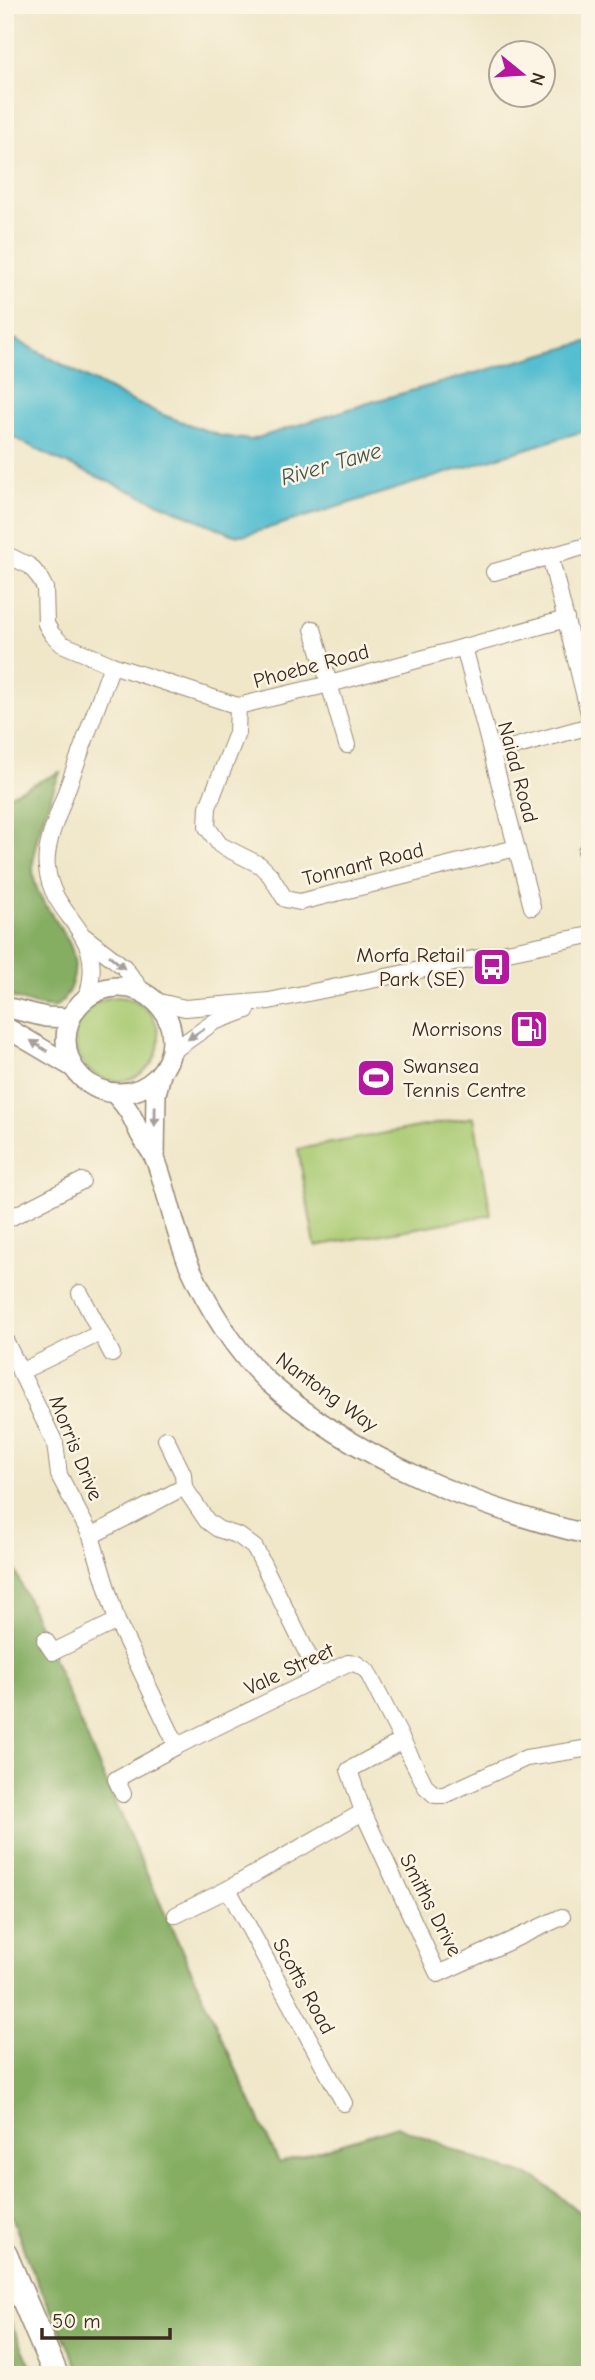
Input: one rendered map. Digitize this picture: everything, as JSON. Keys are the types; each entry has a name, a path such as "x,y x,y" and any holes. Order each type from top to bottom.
{"main road":[{"path":"5,2255 56,2375"}],"street":[{"path":"494,572 590,545"},
{"name":"Phoebe Road","path":"5,554 30,565 39,577 44,588 46,624 62,644 112,665 238,706 331,684 566,619"},
{"path":"550,556 590,717"},
{"path":"313,629 347,745"},
{"path":"572,645 590,641"},
{"name":"Naiad Road","path":"464,647 532,907"},
{"path":"85,937 93,964 93,979 87,997 70,1018 65,1035 66,1051 72,1066 83,1080 97,1090 115,1094 132,1092 148,1085 161,1074 170,1053 170,1025 164,1012 124,967 85,937 54,894 46,855 52,831 112,665"},
{"name":"Tonnant Road","path":"238,706 237,733 208,807 207,827 220,845 260,865 285,899 300,902 516,848"},
{"path":"492,753 590,726"},
{"path":"87,997 100,990 115,987 129,988 185,1008 269,1002 590,935"},
{"path":"170,1053 214,1022 269,1002"},
{"path":"5,1007 46,1017 70,1018"},
{"path":"5,1027 72,1066"},
{"name":"Nantong Way","path":"155,1158 156,1094 161,1074"},
{"name":"Nantong Way","path":"115,1094 130,1110 155,1158 188,1263 204,1296 220,1323 267,1380 317,1418 389,1464 516,1516 590,1535"},
{"path":"5,1219 82,1181"},
{"path":"79,1293 112,1354"},
{"path":"20,1372 100,1333"},
{"name":"Morris Drive","path":"5,1340 55,1443 59,1475 91,1536 117,1621 177,1746"},
{"path":"166,1439 183,1474 184,1487 207,1521 218,1529 239,1536 255,1548 319,1677"},
{"path":"91,1536 184,1487"},
{"path":"45,1640 52,1652 117,1621"},
{"name":"Vale Street","path":"123,1794 116,1779 177,1746 348,1663 357,1664 367,1671 426,1787 435,1795 455,1791 526,1758 590,1748"},
{"path":"176,1915 228,1889 363,1812 349,1770 402,1741"},
{"name":"Smiths Drive","path":"363,1812 438,1974 562,1917"},
{"name":"Scotts Road","path":"228,1889 344,2103"}],"green space":[{"path":"60,772 38,833 33,858 36,885 67,938 75,966 67,994 54,1008 5,995 5,797"},
{"path":"117,997 140,1004 152,1016 159,1039 152,1062 140,1074 117,1081 94,1074 82,1062 75,1039 82,1016 94,1004"},
{"path":"474,1117 491,1215 315,1246 298,1149"},
{"path":"5,1547 121,1817 279,2163 397,2126 479,2160 538,2179 590,2221 590,2375 82,2375 29,2264 5,2196"},
{"path":"5,2310 35,2375 5,2375"}],"water":[{"name":"River Tawe","path":"5,334 123,397 163,415 221,436 251,440 375,401 590,341 590,429 246,535 234,535 58,460 5,433"}],"place":[{"name":"Morfa Retail Park (SE)","path":"492,967"},
{"name":"Morrisons","path":"529,1029"},
{"name":"Swansea Tennis Centre","path":"376,1078"}]}
